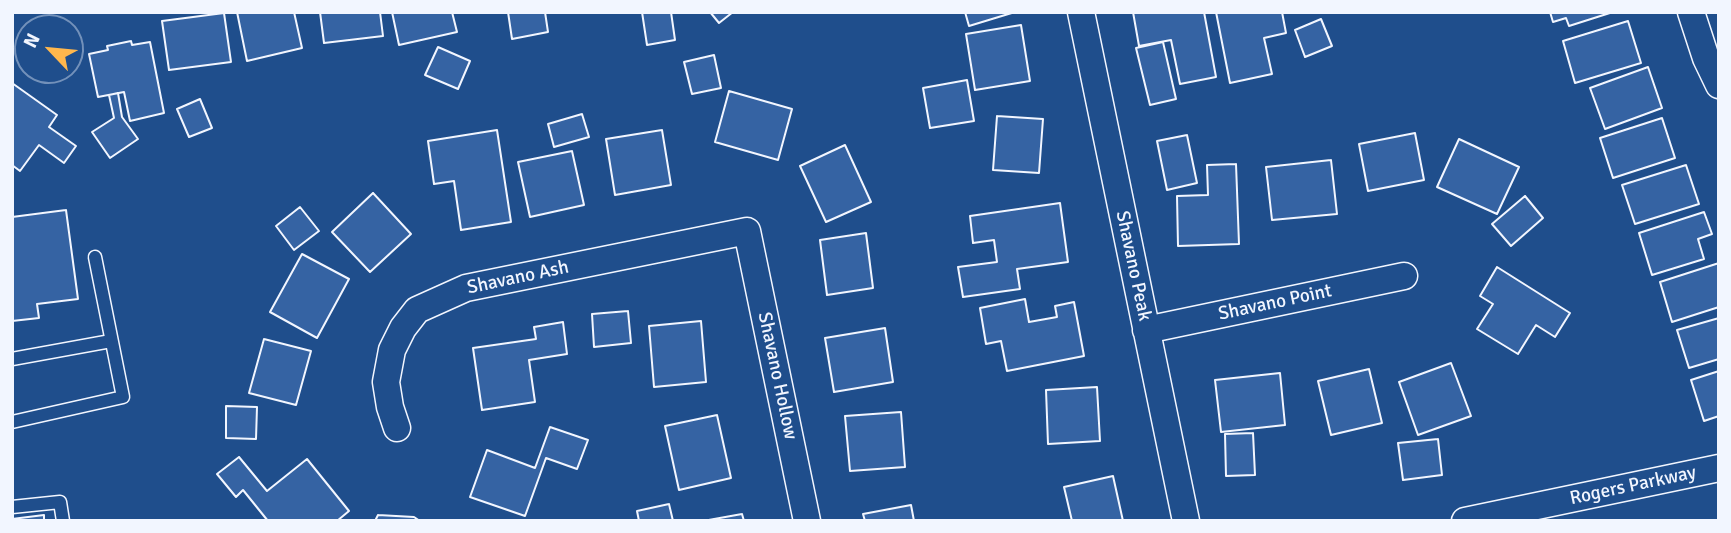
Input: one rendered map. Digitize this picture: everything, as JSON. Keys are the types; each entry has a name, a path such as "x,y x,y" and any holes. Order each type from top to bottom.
{"street":[{"name":"Shavano Peak","path":"1081,12 1186,521"},
{"path":"1691,12 1706,58 1719,85"},
{"name":"Shavano Ash","path":"397,428 386,382 392,350 403,328 417,310 466,288 747,230"},
{"name":"Shavano Hollow","path":"747,230 807,521"},
{"name":"Shavano Point","path":"1146,330 1404,276"},
{"name":"Rogers Parkway","path":"1465,521 1719,468"}],"lane":[{"path":"12,422 123,397 95,257"},
{"path":"12,359 111,341"},
{"path":"12,507 60,502 63,521"}],"building":[{"path":"237,12 294,12 302,48 247,61"},
{"path":"320,12 380,12 383,36 324,43"},
{"path":"392,12 452,12 457,32 399,45"},
{"path":"508,12 545,12 548,32 512,39"},
{"path":"642,12 671,12 675,40 647,45"},
{"path":"710,12 733,12 719,23"},
{"path":"965,12 1015,12 969,26"},
{"path":"1133,12 1204,12 1216,77 1180,84 1171,40 1139,46"},
{"path":"1216,12 1282,12 1286,33 1264,38 1272,74 1230,83"},
{"path":"1550,12 1613,12 1569,26 1566,18 1553,22"},
{"path":"224,13 231,62 169,70 162,21"},
{"path":"1321,19 1332,46 1305,57 1295,30"},
{"path":"1628,21 1641,63 1575,83 1563,41"},
{"path":"1021,25 1030,81 975,90 966,34"},
{"path":"131,41 132,45 150,42 164,113 130,121 124,92 98,97 89,54 108,50 107,46"},
{"path":"1163,42 1176,99 1150,105 1136,48"},
{"path":"438,47 470,61 458,89 425,75"},
{"path":"714,55 721,88 692,94 684,62"},
{"path":"1648,67 1662,108 1605,129 1590,88"},
{"path":"967,80 974,121 930,128 923,88"},
{"path":"12,83 57,115 49,127 76,146 64,163 39,145 20,171 12,165"},
{"path":"729,91 792,109 778,160 715,142"},
{"path":"118,93 122,117 138,139 110,158 92,132 114,118 109,95"},
{"path":"200,99 212,128 189,137 177,109"},
{"path":"582,114 589,137 554,147 548,124"},
{"path":"997,116 1043,119 1039,173 993,170"},
{"path":"1662,118 1675,158 1613,178 1600,138"},
{"path":"497,130 511,222 461,230 454,181 434,184 428,141"},
{"path":"662,130 671,185 615,195 606,139"},
{"path":"1415,133 1424,180 1368,191 1359,144"},
{"path":"1187,135 1197,183 1167,190 1157,141"},
{"path":"1459,139 1519,167 1497,214 1437,187"},
{"path":"845,145 871,202 826,222 800,166"},
{"path":"572,151 584,205 530,217 518,162"},
{"path":"1331,160 1337,214 1272,220 1266,167"},
{"path":"1236,164 1239,244 1178,246 1177,196 1208,195 1207,165"},
{"path":"1686,165 1699,204 1635,224 1622,185"},
{"path":"373,193 411,234 370,272 332,232"},
{"path":"1525,196 1543,218 1511,246 1492,224"},
{"path":"1060,203 1068,262 1017,269 1020,289 963,297 958,267 997,262 994,240 973,243 970,216"},
{"path":"300,207 319,231 294,250 276,226"},
{"path":"66,210 78,299 37,304 39,318 12,321 12,217"},
{"path":"1704,212 1712,234 1698,239 1704,259 1652,275 1639,233"},
{"path":"866,233 873,288 827,295 820,240"},
{"path":"302,254 349,279 317,338 270,312"},
{"path":"1719,263 1719,307 1672,322 1660,282"},
{"path":"1497,267 1570,313 1555,337 1536,325 1518,354 1477,329 1493,304 1480,296"},
{"path":"1025,299 1029,322 1057,317 1055,306 1074,302 1084,356 1007,371 1001,341 986,344 980,308"},
{"path":"628,311 631,343 594,347 592,314"},
{"path":"1719,318 1719,359 1689,368 1677,330"},
{"path":"701,321 706,382 654,387 649,326"},
{"path":"563,322 567,354 529,360 535,402 482,410 473,348 536,339 534,327"},
{"path":"885,328 893,382 834,392 825,338"},
{"path":"264,339 311,351 296,405 249,393"},
{"path":"1451,363 1471,416 1418,435 1399,382"},
{"path":"1369,369 1382,423 1331,435 1318,381"},
{"path":"1719,371 1719,416 1704,421 1691,380"},
{"path":"1280,373 1285,425 1221,432 1215,380"},
{"path":"1097,387 1100,441 1048,444 1046,390"},
{"path":"226,406 257,407 256,439 226,438"},
{"path":"901,412 905,467 850,471 845,416"},
{"path":"717,415 731,478 679,490 665,426"},
{"path":"550,427 588,440 577,469 546,458 525,516 470,497 487,450 535,468"},
{"path":"1253,433 1255,475 1226,476 1225,434"},
{"path":"1438,439 1442,475 1403,480 1398,443"},
{"path":"239,457 267,491 307,459 349,511 337,521 268,521 243,490 236,497 217,474"},
{"path":"1113,476 1123,521 1072,521 1064,487"},
{"path":"669,504 673,521 639,521 637,511"},
{"path":"911,505 914,521 865,521 863,514"},
{"path":"742,514 744,521 703,521"},
{"path":"44,515 44,521 12,521 12,519"},
{"path":"378,515 414,517 420,521 375,521"}]}
